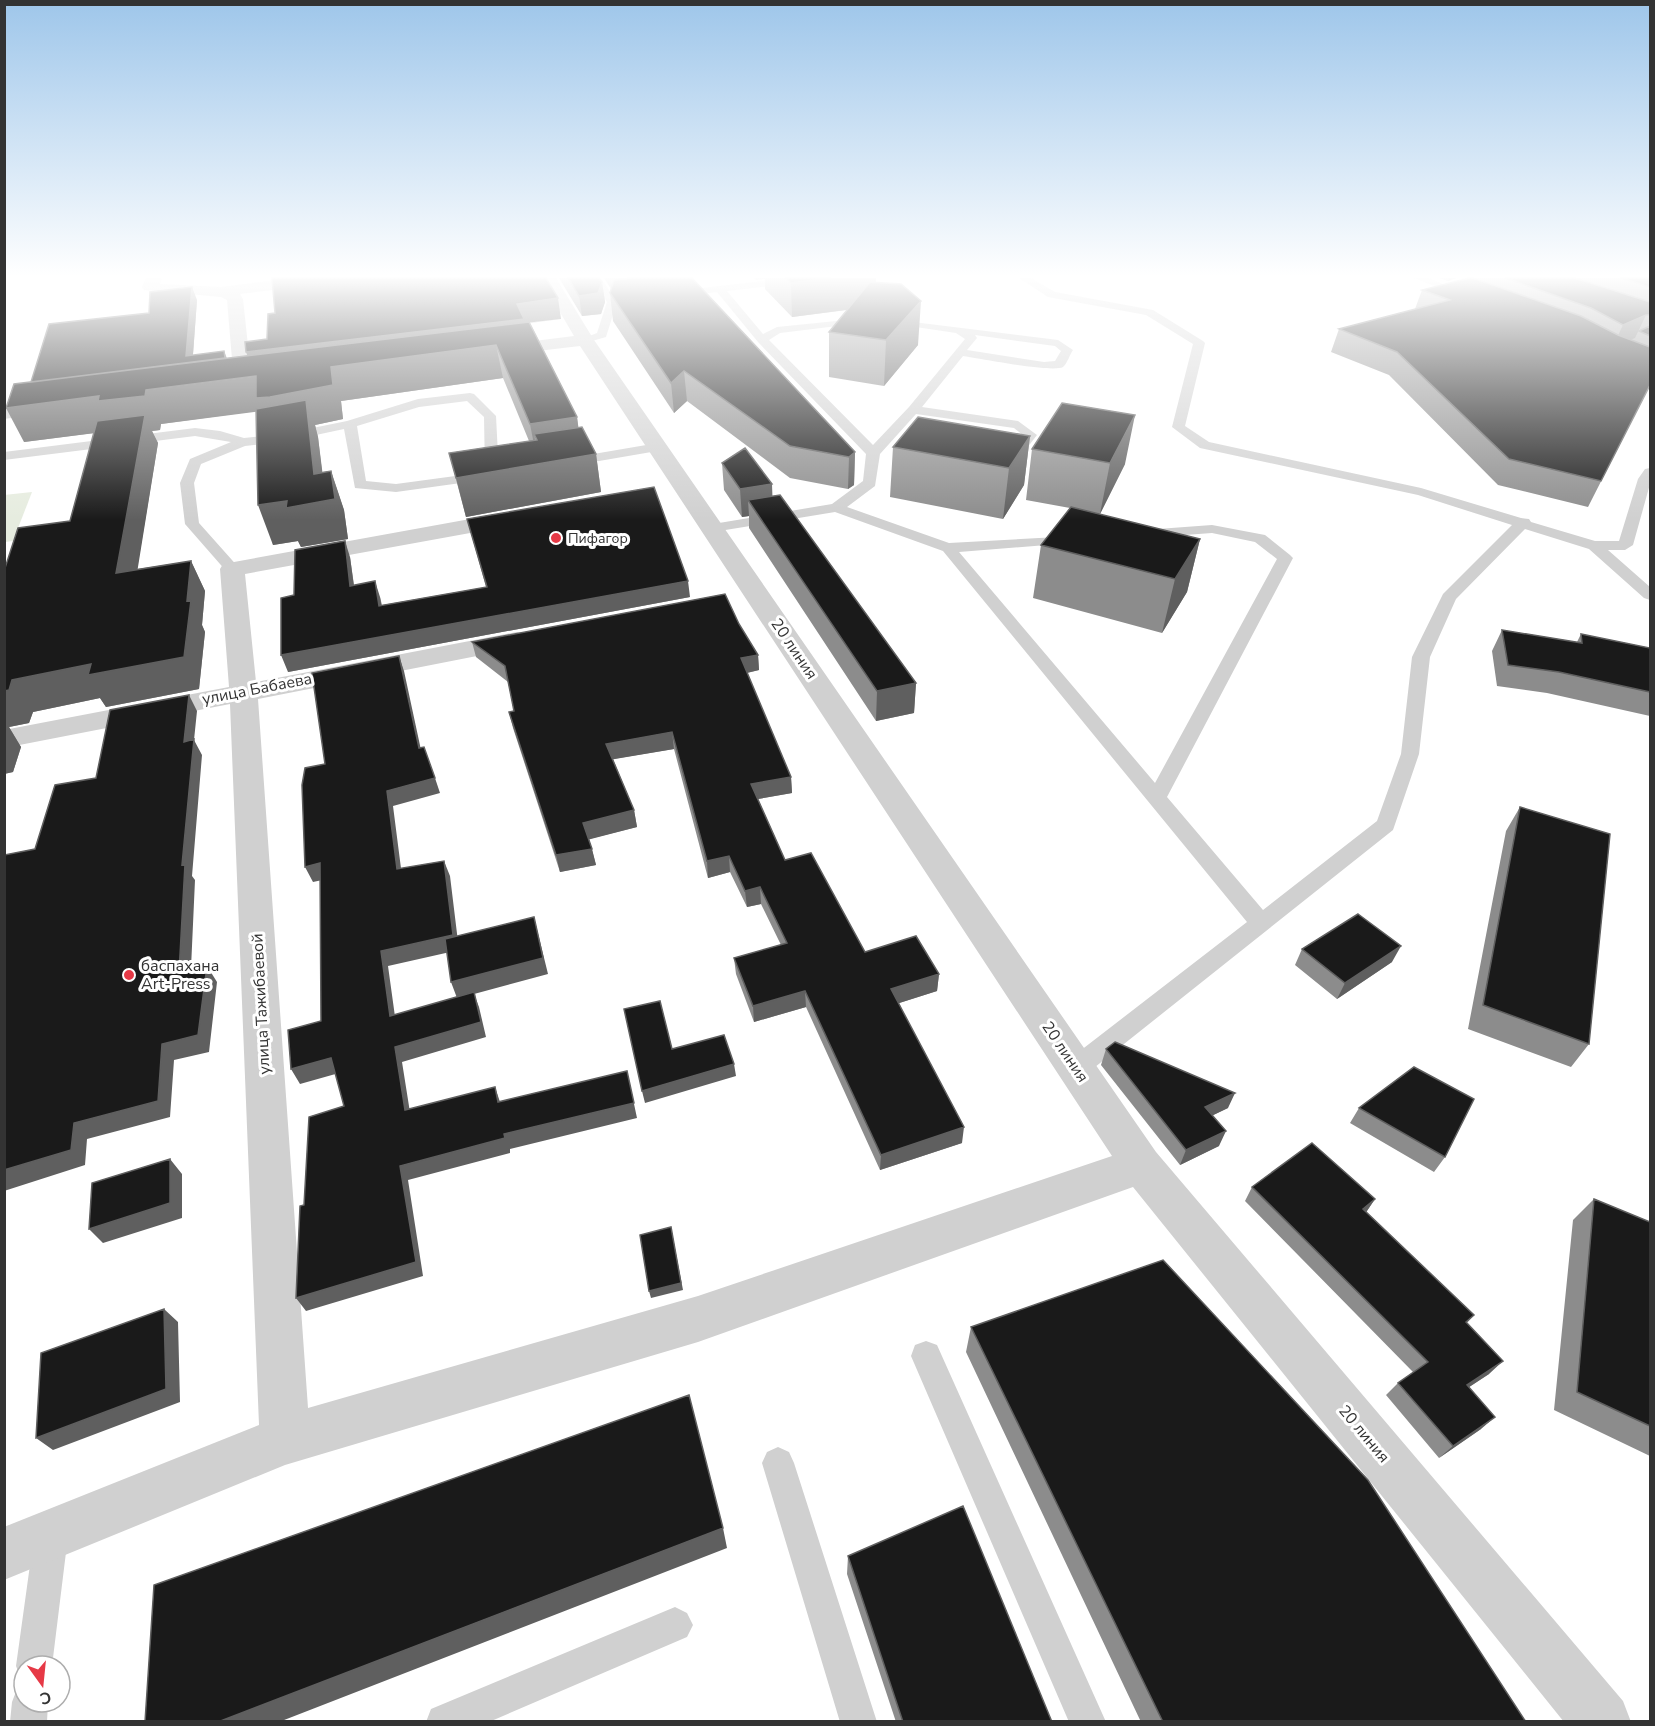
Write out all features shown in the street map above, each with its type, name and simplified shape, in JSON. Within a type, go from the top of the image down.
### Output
[{"type":"street","points":[[241,359],[243,383]]},
{"type":"street","name":"20 линия","points":[[598,359],[658,447],[673,489],[713,528],[746,597],[1076,1068],[1141,1165],[1602,1722]]},
{"type":"street","points":[[220,386],[267,380]]},
{"type":"street","points":[[4,413],[73,404]]},
{"type":"street","points":[[232,569],[534,514]]},
{"type":"street","name":"улица Тажибаевой","points":[[232,569],[243,691],[285,1440]]},
{"type":"street","name":"улица Бабаева","points":[[4,739],[547,634]]},
{"type":"street","points":[[4,1554],[285,1440],[698,1319],[1141,1165]]},
{"type":"lane","points":[[783,359],[882,448]]},
{"type":"lane","points":[[713,528],[836,508],[870,483],[882,448],[954,359]]},
{"type":"lane","points":[[1002,359],[1044,365],[1059,363],[1062,359]]},
{"type":"lane","points":[[1195,359],[1178,427],[1204,445],[1421,492],[1524,522],[1594,546],[1625,545],[1645,479],[1650,472]]},
{"type":"lane","points":[[232,569],[192,524],[187,483],[195,462],[243,442],[283,438],[350,424],[418,403],[470,397],[490,416],[497,474],[396,488],[360,485],[350,424]]},
{"type":"lane","points":[[913,410],[1018,424],[1031,435],[1013,458],[998,462]]},
{"type":"lane","points":[[4,456],[195,432],[220,435],[243,442]]},
{"type":"lane","points":[[558,464],[658,447]]},
{"type":"lane","points":[[836,508],[948,548],[1086,538]]},
{"type":"lane","points":[[1076,1068],[1386,825],[1410,753],[1421,657],[1449,597],[1524,522]]},
{"type":"lane","points":[[1131,535],[1212,529],[1260,538],[1285,558],[1156,800]]},
{"type":"lane","points":[[1594,546],[1650,595]]},
{"type":"lane","points":[[948,548],[1261,923]]},
{"type":"lane","points":[[926,1356],[1088,1722]]},
{"type":"lane","points":[[778,1463],[859,1722]]},
{"type":"lane","points":[[36,1654],[51,1536]]},
{"type":"lane","points":[[444,1722],[675,1625]]},
{"type":"shaded area","points":[[32,492],[13,541],[5,542],[4,495]]},
{"type":"building","points":[[38,359],[221,359],[31,382]]},
{"type":"building","points":[[225,359],[394,359],[331,367],[333,385],[256,398],[256,376],[146,390],[145,396],[98,401],[99,396],[6,408],[14,384]]},
{"type":"building","points":[[502,359],[547,359],[577,417],[530,424]]},
{"type":"building","points":[[654,359],[767,359],[855,452],[849,457],[790,446],[684,371],[671,383]]},
{"type":"building","points":[[1404,359],[1650,359],[1650,385],[1601,481],[1509,459]]},
{"type":"building","points":[[306,400],[314,474],[331,471],[335,499],[286,508],[287,501],[258,505],[256,409]]},
{"type":"building","points":[[1062,403],[1135,415],[1110,463],[1032,449]]},
{"type":"building","points":[[145,415],[116,573],[191,561],[187,601],[191,600],[184,657],[88,675],[91,664],[12,680],[9,690],[4,691],[4,571],[18,528],[70,521],[97,421]]},
{"type":"building","points":[[918,417],[1030,436],[1009,468],[893,447]]},
{"type":"building","points":[[582,427],[596,454],[456,478],[449,453],[537,440],[534,434]]},
{"type":"building","points":[[745,448],[772,484],[740,489],[722,463]]},
{"type":"building","points":[[654,487],[688,581],[281,655],[281,598],[294,595],[295,550],[345,541],[350,586],[375,581],[379,606],[487,587],[467,519]]},
{"type":"building","points":[[780,495],[916,683],[877,691],[748,500]]},
{"type":"building","points":[[1071,507],[1200,539],[1175,579],[1041,545]]},
{"type":"building","points":[[725,594],[739,624],[758,655],[741,658],[791,777],[751,784],[785,860],[811,853],[865,952],[916,936],[939,974],[891,989],[964,1127],[881,1155],[805,991],[753,1006],[734,958],[787,943],[760,887],[745,891],[729,856],[707,861],[672,732],[606,744],[634,810],[583,823],[592,849],[556,855],[509,712],[514,711],[505,666],[472,642]]},
{"type":"building","points":[[1502,630],[1582,643],[1581,634],[1650,648],[1650,692],[1559,672],[1508,665]]},
{"type":"building","points":[[399,656],[419,748],[424,747],[435,778],[387,791],[397,869],[444,861],[453,935],[381,951],[390,1016],[474,992],[481,1022],[395,1047],[405,1110],[495,1087],[498,1102],[627,1071],[634,1103],[504,1134],[505,1138],[400,1166],[416,1262],[296,1298],[300,1206],[304,1205],[309,1117],[344,1106],[331,1058],[291,1069],[288,1030],[321,1021],[320,863],[305,867],[302,785],[305,768],[325,764],[312,673]]},
{"type":"building","points":[[189,695],[184,742],[194,739],[182,865],[185,864],[179,973],[207,966],[198,1035],[162,1044],[158,1101],[74,1123],[71,1150],[4,1170],[4,855],[35,849],[55,785],[96,778],[110,710]]},
{"type":"building","points":[[1520,807],[1610,834],[1589,1044],[1483,1005]]},
{"type":"building","points":[[1358,914],[1401,946],[1345,983],[1302,949]]},
{"type":"building","points":[[534,917],[543,958],[451,982],[445,939]]},
{"type":"building","points":[[660,1001],[672,1049],[724,1035],[734,1064],[642,1091],[624,1009]]},
{"type":"building","points":[[1115,1042],[1235,1093],[1205,1107],[1226,1131],[1186,1150],[1106,1049]]},
{"type":"building","points":[[1414,1067],[1474,1099],[1445,1157],[1359,1108]]},
{"type":"building","points":[[1312,1143],[1375,1199],[1363,1209],[1474,1315],[1466,1322],[1503,1361],[1467,1385],[1495,1417],[1453,1446],[1398,1383],[1428,1362],[1252,1187]]},
{"type":"building","points":[[170,1159],[170,1203],[89,1229],[92,1183]]},
{"type":"building","points":[[1594,1199],[1650,1222],[1650,1426],[1577,1392]]},
{"type":"building","points":[[671,1227],[681,1283],[649,1291],[640,1235]]},
{"type":"building","points":[[1163,1260],[1368,1480],[1526,1722],[1163,1722],[971,1327]]},
{"type":"building","points":[[164,1309],[166,1389],[36,1438],[41,1353]]},
{"type":"building","points":[[689,1395],[723,1528],[218,1722],[145,1722],[154,1585]]},
{"type":"building","points":[[963,1506],[1052,1722],[903,1722],[848,1556]]},
{"type":"place","name":"Пифагор","points":[[556,538]]},
{"type":"place","name":"баспахана Art-Press","points":[[129,975]]}]
